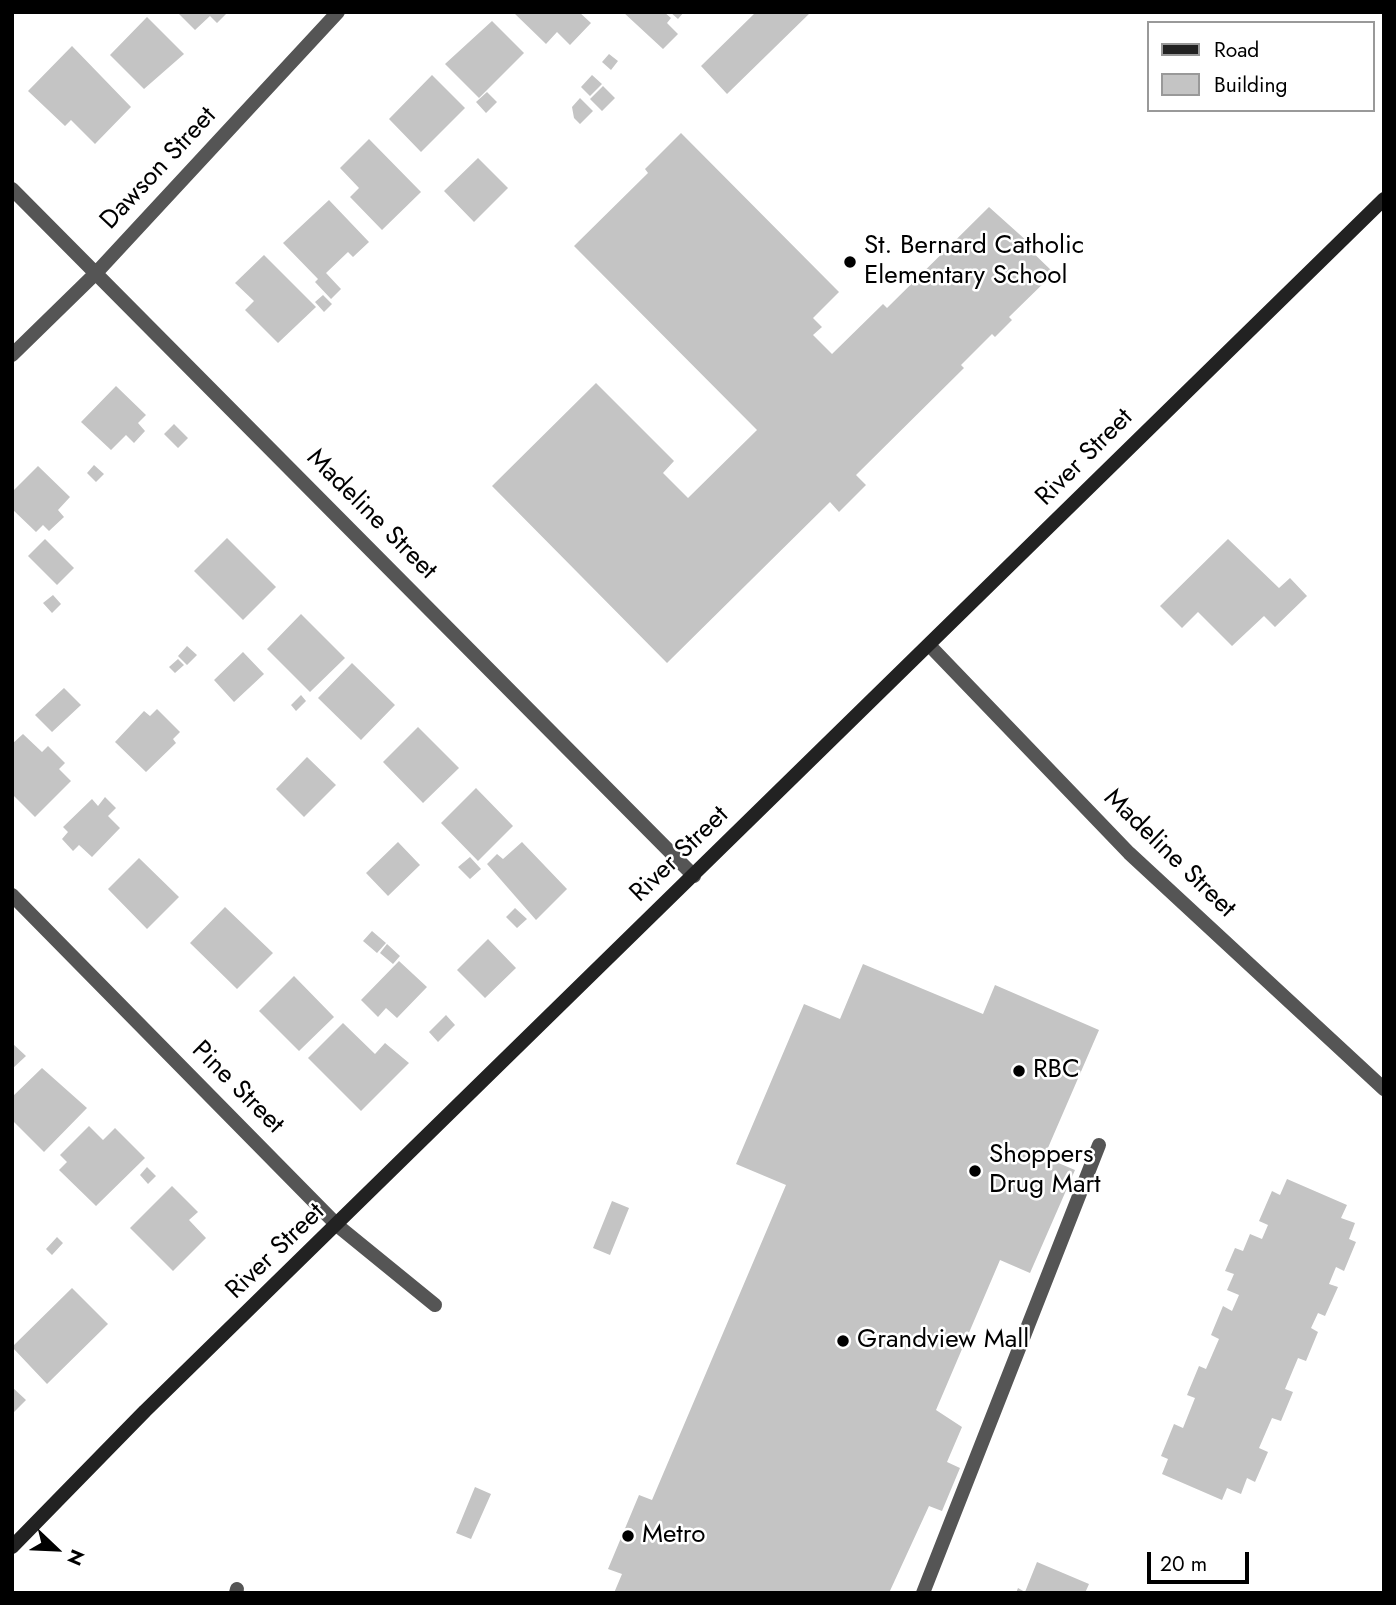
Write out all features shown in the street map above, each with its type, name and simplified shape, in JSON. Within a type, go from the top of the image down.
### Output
[{"type":"main road","name":"River Street","points":[[12,1547],[145,1411],[338,1226],[1384,198]]},
{"type":"street","name":"Dawson Street","points":[[12,355],[96,273],[338,12]]},
{"type":"street","name":"Madeline Street","points":[[12,189],[694,876]]},
{"type":"street","name":"Madeline Street","points":[[930,646],[1129,853],[1384,1089]]},
{"type":"street","name":"Pine Street","points":[[12,895],[338,1226],[435,1305]]},
{"type":"street","points":[[923,1593],[1099,1145]]},
{"type":"building","points":[[177,12],[228,12],[217,23],[210,16],[195,30]]},
{"type":"building","points":[[513,12],[579,12],[591,23],[570,45],[557,32],[546,44]]},
{"type":"building","points":[[623,12],[664,12],[671,18],[667,23],[678,34],[663,49]]},
{"type":"building","points":[[670,12],[684,12],[678,19]]},
{"type":"building","points":[[756,12],[811,12],[727,94],[701,66]]},
{"type":"building","points":[[147,17],[184,54],[144,89],[110,55]]},
{"type":"building","points":[[492,21],[524,53],[479,98],[445,64]]},
{"type":"building","points":[[72,46],[131,107],[95,144],[71,120],[65,126],[28,91]]},
{"type":"building","points":[[609,54],[618,61],[611,70],[602,62]]},
{"type":"building","points":[[432,75],[465,108],[421,152],[389,119]]},
{"type":"building","points":[[592,75],[602,84],[590,96],[581,87]]},
{"type":"building","points":[[603,86],[615,98],[602,111],[590,99]]},
{"type":"building","points":[[487,92],[497,102],[486,113],[476,102]]},
{"type":"building","points":[[580,98],[593,111],[580,124],[574,118],[572,107]]},
{"type":"building","points":[[681,133],[839,292],[813,318],[822,327],[813,335],[832,354],[883,304],[887,308],[989,207],[1028,242],[1025,245],[1054,273],[1009,317],[1012,320],[995,337],[992,334],[961,365],[964,368],[856,475],[866,485],[839,512],[830,502],[667,663],[492,486],[596,383],[674,461],[663,473],[688,498],[757,430],[574,246],[648,173],[645,169]]},
{"type":"building","points":[[369,139],[421,192],[382,230],[350,197],[359,188],[340,168]]},
{"type":"building","points":[[478,158],[508,188],[474,222],[444,191]]},
{"type":"building","points":[[329,200],[369,242],[353,257],[348,252],[326,273],[341,289],[331,299],[315,282],[318,279],[283,243]]},
{"type":"building","points":[[264,255],[316,307],[278,343],[245,310],[254,301],[235,283]]},
{"type":"building","points":[[323,295],[332,304],[324,312],[315,302]]},
{"type":"building","points":[[116,386],[146,415],[138,423],[145,431],[134,443],[126,435],[111,450],[81,422]]},
{"type":"building","points":[[174,424],[188,438],[178,448],[164,434]]},
{"type":"building","points":[[94,465],[104,474],[96,482],[87,473]]},
{"type":"building","points":[[38,466],[70,497],[58,510],[64,517],[49,531],[43,525],[36,532],[12,509],[12,492]]},
{"type":"building","points":[[227,538],[276,587],[243,620],[194,571]]},
{"type":"building","points":[[45,539],[74,568],[57,585],[28,556]]},
{"type":"building","points":[[1228,539],[1279,588],[1290,578],[1307,596],[1275,627],[1264,616],[1232,646],[1198,612],[1182,628],[1160,606]]},
{"type":"building","points":[[53,595],[61,604],[52,613],[43,603]]},
{"type":"building","points":[[301,614],[345,658],[310,692],[267,649]]},
{"type":"building","points":[[187,646],[197,655],[187,665],[178,656]]},
{"type":"building","points":[[243,652],[264,674],[234,702],[214,680]]},
{"type":"building","points":[[178,659],[184,665],[175,673],[169,667]]},
{"type":"building","points":[[352,663],[395,705],[361,740],[318,698]]},
{"type":"building","points":[[64,688],[81,705],[52,732],[35,715]]},
{"type":"building","points":[[301,695],[306,701],[296,711],[291,705]]},
{"type":"building","points":[[157,709],[180,732],[173,739],[176,743],[146,772],[115,742],[144,711],[150,716]]},
{"type":"building","points":[[418,727],[459,768],[423,803],[383,762]]},
{"type":"building","points":[[23,734],[42,752],[48,746],[65,763],[59,769],[71,781],[35,817],[12,794],[12,744]]},
{"type":"building","points":[[307,757],[336,785],[304,817],[276,789]]},
{"type":"building","points":[[476,788],[513,826],[478,861],[441,823]]},
{"type":"building","points":[[105,797],[116,808],[108,816],[120,828],[92,857],[79,845],[73,851],[62,839],[68,832],[63,827],[92,799],[98,806]]},
{"type":"building","points":[[398,842],[420,865],[388,896],[366,873]]},
{"type":"building","points":[[522,842],[567,889],[536,920],[487,864],[497,854],[503,859]]},
{"type":"building","points":[[470,857],[481,869],[470,879],[458,867]]},
{"type":"building","points":[[139,858],[179,897],[147,929],[108,889]]},
{"type":"building","points":[[225,907],[273,953],[237,989],[190,943]]},
{"type":"building","points":[[515,908],[527,919],[517,928],[506,917]]},
{"type":"building","points":[[372,931],[386,943],[377,953],[363,941]]},
{"type":"building","points":[[488,939],[516,968],[485,998],[457,970]]},
{"type":"building","points":[[387,944],[400,956],[393,964],[380,953]]},
{"type":"building","points":[[399,961],[427,987],[397,1018],[386,1008],[378,1017],[361,1000]]},
{"type":"building","name":"Grandview Mall","points":[[863,964],[983,1014],[995,985],[1099,1030],[1044,1157],[1075,1170],[1030,1273],[1000,1260],[936,1410],[962,1427],[947,1462],[960,1468],[942,1511],[929,1506],[889,1593],[614,1593],[622,1574],[608,1569],[639,1495],[652,1500],[786,1185],[736,1164],[804,1004],[840,1019]]},
{"type":"building","points":[[294,976],[334,1017],[299,1051],[259,1011]]},
{"type":"building","points":[[446,1015],[455,1025],[438,1042],[429,1032]]},
{"type":"building","points":[[343,1023],[375,1054],[385,1043],[409,1063],[361,1111],[308,1058]]},
{"type":"building","points":[[12,1043],[26,1056],[12,1069]]},
{"type":"building","points":[[42,1068],[87,1108],[44,1152],[12,1120],[12,1097]]},
{"type":"building","points":[[89,1126],[103,1140],[115,1128],[145,1158],[96,1206],[59,1170],[67,1162],[60,1155]]},
{"type":"building","points":[[147,1167],[156,1176],[148,1184],[140,1175]]},
{"type":"building","points":[[1287,1179],[1347,1205],[1341,1218],[1355,1223],[1349,1239],[1356,1242],[1344,1271],[1336,1267],[1329,1284],[1338,1287],[1325,1316],[1318,1313],[1311,1328],[1318,1332],[1306,1361],[1298,1358],[1285,1389],[1293,1392],[1281,1421],[1272,1418],[1259,1448],[1268,1452],[1255,1482],[1247,1478],[1241,1494],[1227,1488],[1222,1500],[1162,1474],[1168,1459],[1161,1456],[1174,1424],[1183,1428],[1195,1398],[1187,1395],[1199,1366],[1206,1369],[1219,1339],[1211,1335],[1223,1306],[1232,1311],[1239,1295],[1227,1290],[1234,1274],[1225,1271],[1235,1248],[1243,1251],[1250,1234],[1262,1239],[1268,1225],[1259,1221],[1272,1191],[1280,1195]]},
{"type":"building","points":[[172,1186],[198,1212],[189,1220],[206,1238],[173,1271],[130,1228]]},
{"type":"building","points":[[612,1201],[629,1208],[610,1255],[593,1248]]},
{"type":"building","points":[[57,1237],[63,1243],[52,1255],[46,1249]]},
{"type":"building","points":[[72,1288],[108,1324],[47,1384],[12,1347]]},
{"type":"building","points":[[12,1387],[26,1400],[12,1414]]},
{"type":"building","points":[[475,1487],[491,1494],[471,1539],[456,1533]]},
{"type":"building","points":[[1037,1562],[1089,1584],[1085,1593],[1016,1593],[1018,1588],[1025,1592]]},
{"type":"place","name":"St. Bernard Catholic Elementary School","points":[[850,262]]},
{"type":"place","name":"RBC","points":[[1019,1071]]},
{"type":"place","name":"Shoppers Drug Mart","points":[[975,1171]]},
{"type":"place","name":"Grandview Mall","points":[[843,1341]]},
{"type":"place","name":"Metro","points":[[628,1536]]}]
